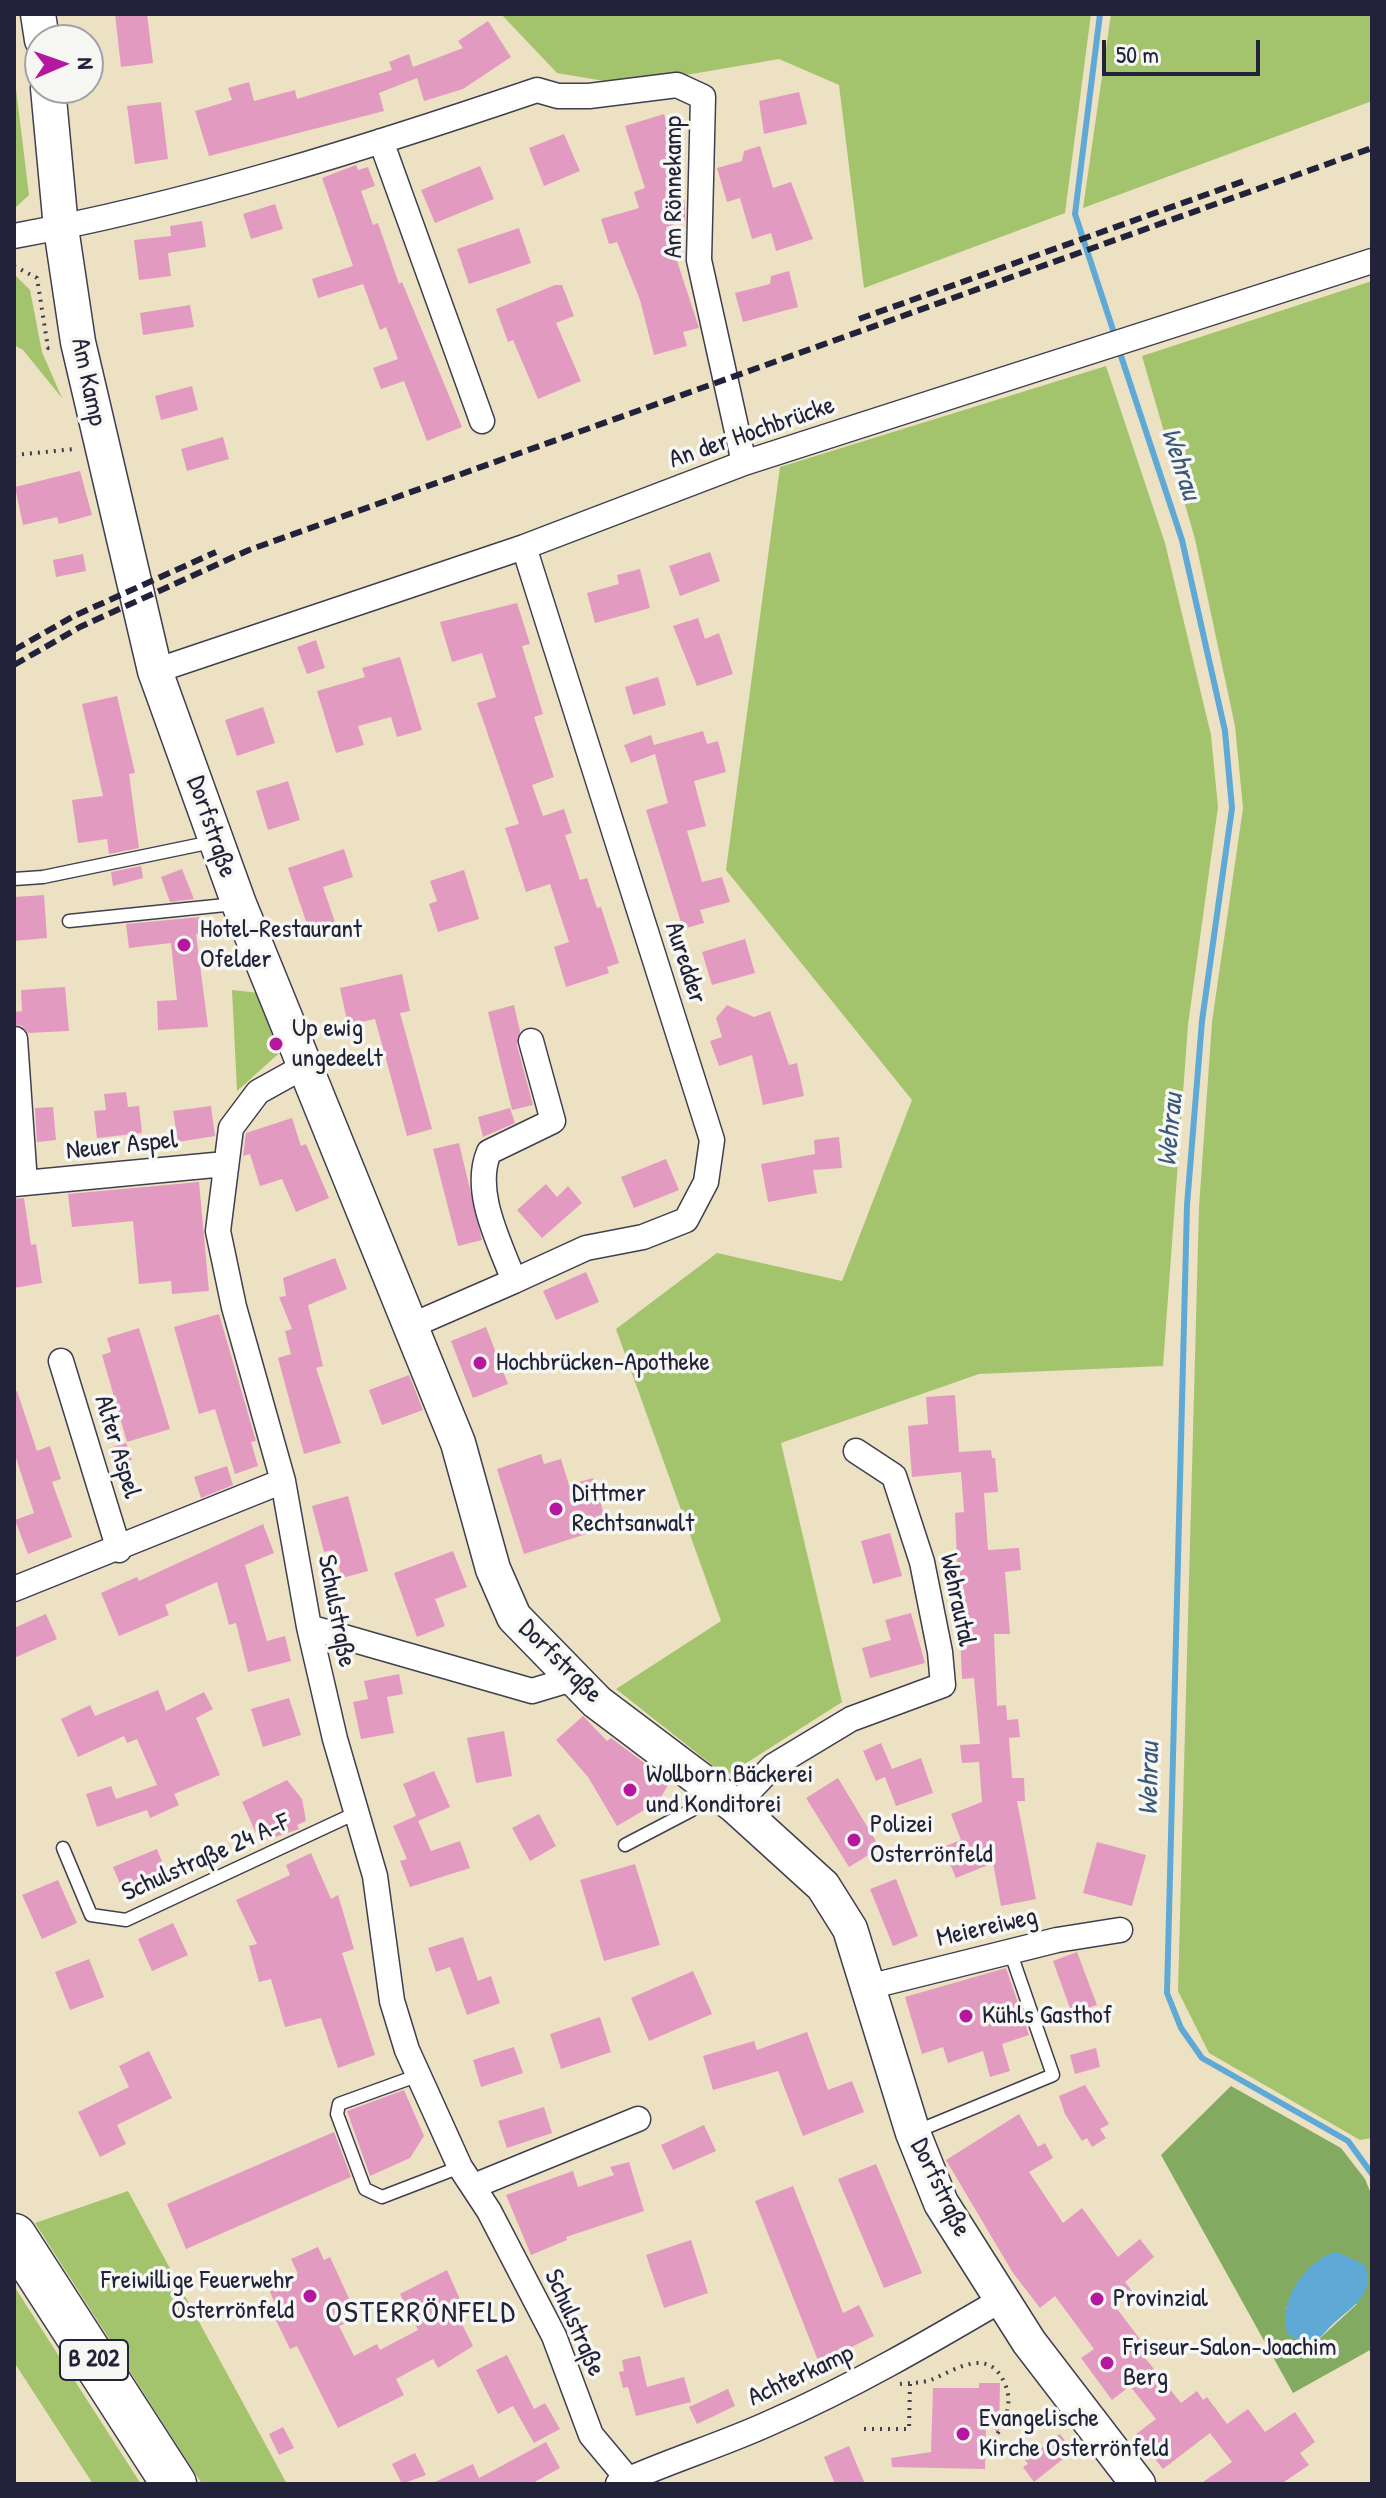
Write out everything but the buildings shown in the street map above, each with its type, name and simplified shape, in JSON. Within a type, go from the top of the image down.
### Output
[{"type":"highway","name":"B 202","points":[[14,2236],[174,2484]]},
{"type":"main road","name":"Am Kamp","points":[[49,104],[61,228],[78,342],[155,671]]},
{"type":"main road","name":"Dorfstraße","points":[[155,671],[239,904],[303,1067],[413,1325],[458,1443],[493,1569],[514,1617],[572,1679],[726,1799],[823,1886],[850,1929],[913,2133],[941,2203],[1001,2300],[1138,2484]]},
{"type":"street","name":"Am Rönnekamp","points":[[14,236],[61,228],[381,141],[537,90],[558,96],[589,96],[677,85],[703,97],[699,260],[744,463]]},
{"type":"street","points":[[381,141],[482,421]]},
{"type":"street","name":"An der Hochbrücke","points":[[155,671],[524,547],[744,463],[1372,261]]},
{"type":"street","name":"Auredder","points":[[413,1325],[586,1248],[643,1237],[686,1220],[706,1182],[712,1140],[524,547]]},
{"type":"street","name":"Neuer Aspel","points":[[15,1039],[20,1184],[225,1164]]},
{"type":"street","points":[[514,1281],[489,1209],[482,1169],[489,1152],[553,1121],[531,1041]]},
{"type":"street","name":"Schulstraße","points":[[303,1067],[258,1092],[231,1128],[218,1231],[234,1307],[283,1481],[309,1627],[335,1739],[375,1876],[392,2001],[419,2075],[467,2176],[554,2336],[591,2435],[626,2482]]},
{"type":"street","name":"Alter Aspel","points":[[61,1361],[119,1550]]},
{"type":"street","name":"Wehrautal","points":[[726,1799],[773,1766],[840,1726],[943,1685],[940,1652],[922,1562],[894,1476],[856,1451]]},
{"type":"street","points":[[14,1589],[119,1550],[283,1481]]},
{"type":"street","points":[[309,1627],[532,1691],[572,1679]]},
{"type":"street","name":"Meiereiweg","points":[[868,1987],[1010,1951],[1120,1930]]},
{"type":"street","points":[[467,2176],[638,2119]]},
{"type":"street","name":"Achterkamp","points":[[626,2482],[770,2423],[887,2367],[1001,2300]]},
{"type":"lane","points":[[14,879],[43,877],[215,842]]},
{"type":"lane","points":[[69,921],[239,904]]},
{"type":"lane","points":[[625,1845],[692,1810],[726,1799]]},
{"type":"lane","name":"Schulstraße 24 A-F","points":[[63,1848],[91,1915],[126,1920],[358,1812]]},
{"type":"lane","points":[[913,2133],[1053,2075],[1010,1951]]},
{"type":"lane","points":[[419,2075],[339,2104],[337,2114],[365,2189],[382,2197],[467,2176]]},
{"type":"path","points":[[14,455],[103,449]]},
{"type":"path","points":[[887,2367],[897,2384],[930,2381],[949,2368],[969,2362],[987,2363],[1000,2373],[1008,2392],[1009,2412],[990,2448]]},
{"type":"path","points":[[864,2429],[909,2429],[910,2383]]},
{"type":"green space","points":[[501,14],[1091,14],[1065,213],[864,288],[839,85],[779,59],[628,85],[557,73]]},
{"type":"green space","points":[[1111,14],[1372,14],[1372,101],[1083,208]]},
{"type":"green space","points":[[14,73],[29,195],[14,209]]},
{"type":"green space","points":[[14,274],[30,290],[42,352],[62,398],[23,350],[14,345]]},
{"type":"green space","points":[[1372,281],[1372,2138],[1360,2140],[1209,2053],[1178,1991],[1199,1207],[1212,1022],[1243,808],[1235,726],[1195,539],[1142,356]]},
{"type":"green space","points":[[1106,366],[1165,543],[1211,735],[1218,807],[1188,1025],[1163,1366],[979,1374],[781,1443],[842,1702],[726,1776],[616,1689],[721,1621],[616,1329],[717,1253],[842,1281],[912,1100],[726,870],[780,467]]},
{"type":"green space","points":[[232,990],[268,994],[287,1046],[237,1091]]},
{"type":"green space","points":[[1231,2086],[1341,2148],[1365,2179],[1372,2196],[1372,2349],[1293,2393],[1161,2155]],"holes":[[[1357,2304],[1318,2340],[1285,2308]]]},
{"type":"green space","points":[[128,2191],[287,2484],[202,2484],[35,2223]]},
{"type":"green space","points":[[14,2286],[141,2484],[93,2484],[14,2362]]},
{"type":"water","points":[[1337,2252],[1365,2265],[1367,2284],[1360,2300],[1317,2340],[1305,2341],[1289,2336],[1285,2324],[1286,2311],[1296,2285],[1314,2264]]},
{"type":"waterway","name":"Wehrau","points":[[1100,14],[1075,214],[1116,339]]},
{"type":"waterway","name":"Wehrau","points":[[1119,350],[1182,540],[1225,731],[1232,808],[1202,1021],[1187,1205],[1167,1993],[1181,2028],[1202,2058],[1348,2141],[1372,2174]]},
{"type":"railway","points":[[14,665],[80,627],[249,550],[1372,148]]},
{"type":"railway","points":[[859,319],[1244,181]]},
{"type":"railway","points":[[14,650],[74,616],[216,552]]},
{"type":"place","name":"Hotel-Restaurant Ofelder","points":[[184,945]]},
{"type":"place","name":"Up ewig ungedeelt","points":[[276,1044]]},
{"type":"place","name":"Hochbrücken-Apotheke","points":[[480,1363]]},
{"type":"place","name":"Dittmer Rechtsanwalt","points":[[556,1509]]},
{"type":"place","name":"Wollborn Bäckerei und Konditorei","points":[[630,1790]]},
{"type":"place","name":"Polizei Osterrönfeld","points":[[854,1840]]},
{"type":"place","name":"Kühls Gasthof","points":[[966,2016]]},
{"type":"place","name":"Freiwillige Feuerwehr Osterrönfeld","points":[[310,2296]]},
{"type":"place","name":"Provinzial","points":[[1097,2299]]},
{"type":"place","name":"Friseur-Salon-Joachim Berg","points":[[1107,2363]]},
{"type":"place","name":"Evangelische Kirche Osterrönfeld","points":[[963,2434]]},
{"type":"district","name":"OSTERRÖNFELD","points":[[421,2314]]}]
